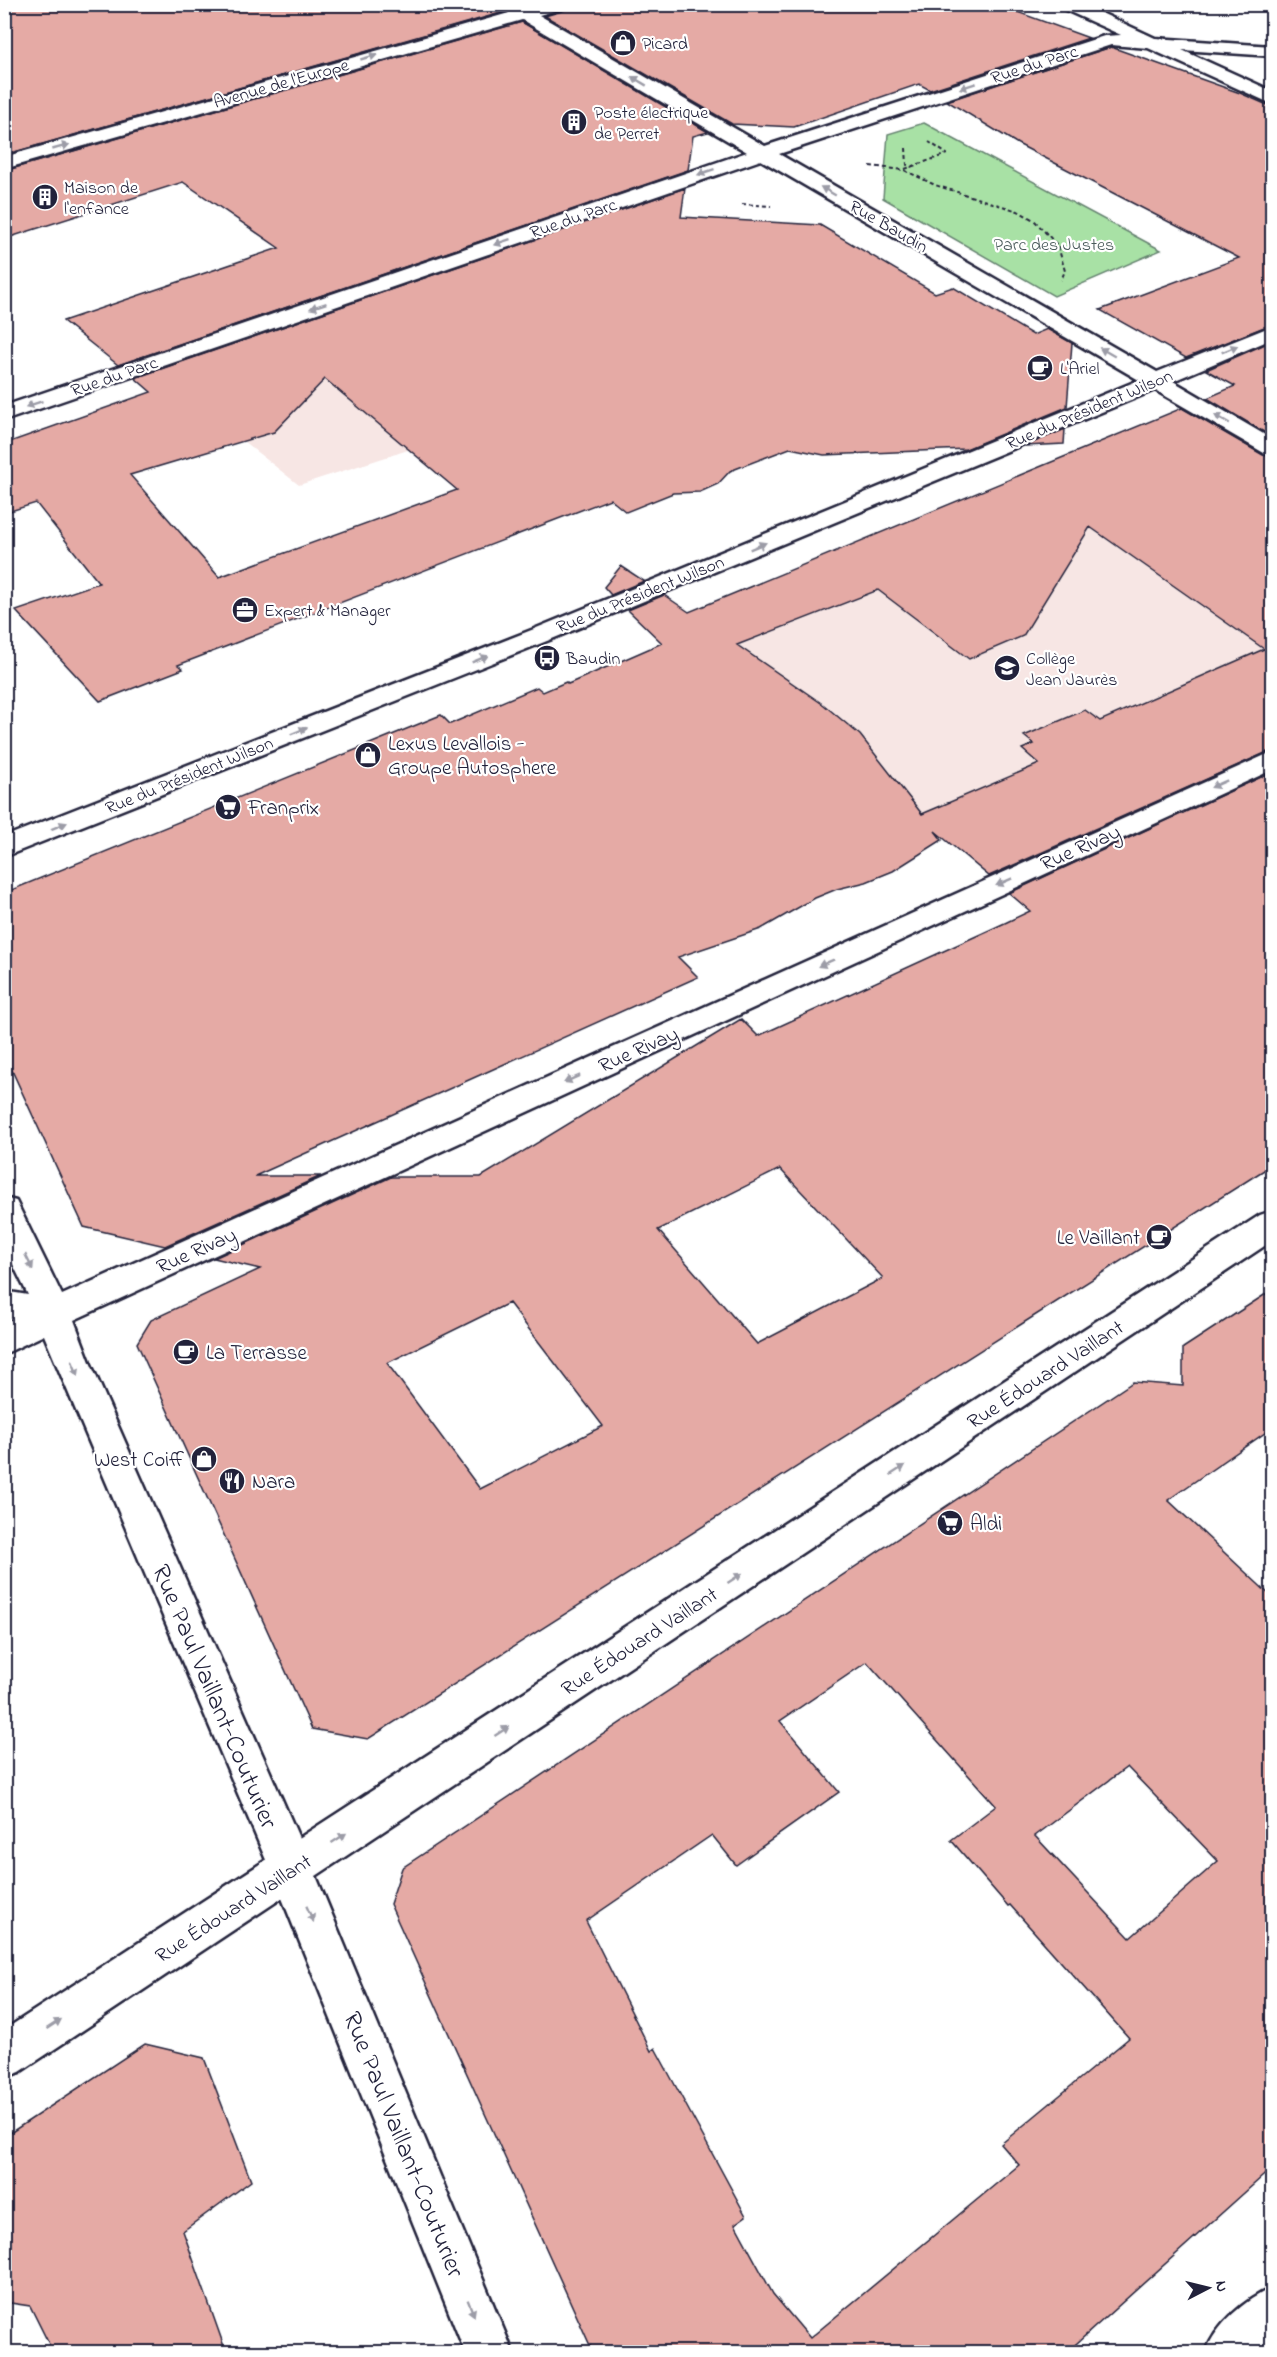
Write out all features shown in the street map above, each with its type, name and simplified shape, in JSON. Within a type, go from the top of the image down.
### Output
[{"type":"street","name":"Rue Baudin","points":[[507,4],[1272,448]]},
{"type":"street","name":"Avenue de l'Europe","points":[[4,163],[558,4]]},
{"type":"street","points":[[1067,4],[1272,98]]},
{"type":"street","name":"Rue du Parc","points":[[4,414],[762,153],[1110,40],[1181,43],[1272,51]]},
{"type":"street","points":[[1181,43],[1272,83]]},
{"type":"street","name":"Rue du Président Wilson","points":[[4,848],[543,634],[1272,332]]},
{"type":"street","name":"Rue Rivay","points":[[4,1340],[54,1314],[1272,760]]},
{"type":"street","name":"Rue Paul Vaillant-Couturier","points":[[4,1210],[54,1314],[72,1362],[319,1933],[489,2352]]},
{"type":"street","name":"Rue Édouard Vaillant","points":[[4,2056],[1272,1224]]},
{"type":"street","points":[[4,1304],[54,1314]]},
{"type":"street","points":[[1230,2352],[1272,2312]]},
{"type":"path","points":[[904,170],[947,154],[922,138]]},
{"type":"path","points":[[905,145],[907,165],[912,167]]},
{"type":"path","points":[[863,165],[904,170],[935,185],[1018,211],[1034,220],[1058,246],[1065,271],[1060,284],[1030,308]]},
{"type":"path","points":[[737,204],[771,206]]},
{"type":"shaded area","points":[[363,317],[433,442],[299,485],[243,441]]},
{"type":"shaded area","name":"Collège Jean Jaurès","points":[[1092,447],[1272,569],[1272,720],[967,858],[681,616]]},
{"type":"green space","name":"Parc des Justes","points":[[924,123],[1161,250],[1054,296],[883,198],[888,134]]},
{"type":"building","points":[[4,4],[497,4],[504,12],[4,155]]},
{"type":"building","points":[[568,4],[995,4],[1089,38],[930,90],[919,84],[794,127],[732,124],[545,16],[565,10]]},
{"type":"building","points":[[522,22],[708,132],[693,136],[688,170],[118,365],[63,321],[279,248],[183,182],[4,239],[4,171]]},
{"type":"building","points":[[1111,47],[1240,93],[1272,107],[1272,324],[1186,358],[1100,310],[1239,258],[1018,144],[947,101]]},
{"type":"building","points":[[685,188],[681,217],[820,225],[935,293],[953,287],[1033,335],[1047,329],[1072,343],[1067,407],[966,449],[824,455],[790,448],[730,471],[718,484],[700,492],[673,493],[626,512],[610,499],[178,665],[183,669],[100,701],[16,611],[99,583],[36,503],[4,513],[4,444],[151,392],[135,378]],"holes":[[[325,379],[457,490],[219,577],[130,475],[274,432]]]},
{"type":"building","points":[[1272,341],[1272,437],[1207,398],[1235,386],[1206,370]]},
{"type":"building","points":[[1182,408],[1263,455],[1272,457],[1272,750],[989,876],[935,831],[942,840],[893,871],[815,898],[761,929],[678,957],[698,977],[255,1176],[321,1176],[165,1246],[84,1227],[4,1053],[4,893],[441,715],[450,724],[537,687],[543,692],[566,682],[568,684],[662,643],[628,610],[664,595],[689,612]],"holes":[[[1090,527],[1264,649],[1100,721],[1085,710],[1024,736],[1034,744],[1022,749],[1039,764],[922,814],[860,735],[824,705],[737,645],[878,590],[969,659],[1023,636]]]},
{"type":"building","points":[[1065,429],[1064,444],[1025,446]]},
{"type":"building","points":[[621,566],[644,581],[611,595],[604,587]]},
{"type":"building","points":[[1272,772],[1272,1165],[368,1739],[312,1729],[137,1343],[151,1320],[260,1269],[214,1258],[391,1177],[481,1177],[741,1019],[758,1036],[1030,911],[1009,893]],"holes":[[[780,1169],[883,1278],[757,1344],[658,1230]],[[509,1303],[603,1426],[480,1489],[387,1363]]]},
{"type":"building","points":[[1272,1290],[1272,1428],[1168,1500],[1272,1597],[1272,2168],[1067,2352],[593,2352],[390,1904],[402,1868],[1133,1382],[1183,1386],[1183,1348]],"holes":[[[867,1662],[996,1806],[951,1840],[1129,2038],[1001,2144],[1019,2165],[810,2338],[773,2294],[735,2224],[746,2216],[655,2048],[651,2051],[586,1921],[712,1835],[736,1865],[839,1792],[780,1721]],[[1127,1767],[1218,1861],[1130,1938],[1035,1836]]]},
{"type":"building","points":[[145,2044],[204,2058],[251,2181],[183,2231],[226,2352],[53,2352],[30,2306],[4,2302],[4,2137]]},
{"type":"place","name":"Picard","points":[[623,43]]},
{"type":"place","name":"Poste électrique de Perret","points":[[574,122]]},
{"type":"place","name":"Maison de l'enfance","points":[[45,197]]},
{"type":"place","name":"L'Ariel","points":[[1040,368]]},
{"type":"place","name":"Expert & Manager","points":[[245,610]]},
{"type":"place","name":"Baudin","points":[[547,658]]},
{"type":"place","name":"Collège Jean Jaurès","points":[[1007,668]]},
{"type":"place","name":"Lexus Levallois - Groupe Autosphere","points":[[368,755]]},
{"type":"place","name":"Franprix","points":[[228,807]]},
{"type":"place","name":"Le Vaillant","points":[[1159,1237]]},
{"type":"place","name":"La Terrasse","points":[[186,1352]]},
{"type":"place","name":"West Coiff","points":[[204,1459]]},
{"type":"place","name":"Nara","points":[[232,1481]]},
{"type":"place","name":"Aldi","points":[[950,1523]]}]
